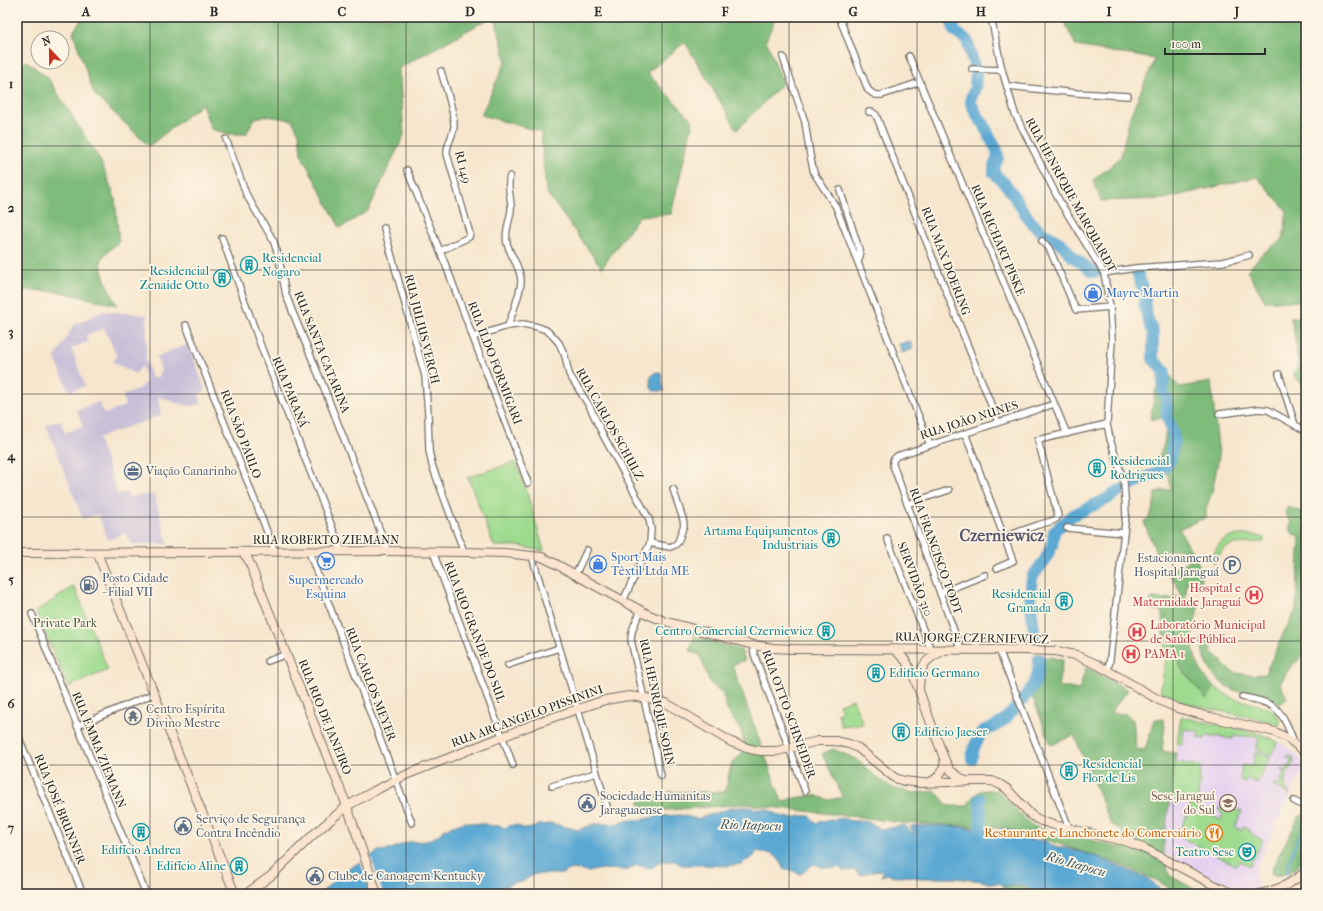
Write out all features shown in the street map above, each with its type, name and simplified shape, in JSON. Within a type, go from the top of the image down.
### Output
[{"type":"main road","name":"RUA ROBERTO ZIEMANN","points":[[17,553],[388,551],[505,553],[542,558],[624,601]]},
{"type":"main road","name":"RUA RIO DE JANEIRO","points":[[242,552],[248,559],[287,654],[347,806],[377,894]]},
{"type":"main road","points":[[98,553],[153,694],[234,893]]},
{"type":"main road","name":"RUA JORGE CZERNIEWICZ","points":[[624,601],[641,611],[664,621],[753,645],[773,648],[999,650],[1056,651],[1065,653],[1088,660],[1159,700],[1178,708],[1281,734],[1295,743],[1306,753]]},
{"type":"main road","points":[[895,650],[906,661],[945,761],[951,771],[965,781]]},
{"type":"main road","points":[[918,689],[921,670],[924,664],[934,656],[947,650]]},
{"type":"main road","name":"RUA ARCANGELO PISSININI","points":[[246,894],[276,872],[311,837],[347,806],[358,799],[395,780],[502,736],[577,709],[616,697],[627,696],[643,697],[672,706],[724,738],[738,745],[761,751],[777,751],[824,741],[835,741],[863,751],[899,780],[915,783],[983,780],[992,782],[1001,785],[1012,793],[1031,815],[1047,823],[1128,842],[1145,849],[1218,887],[1230,892],[1245,894]]},
{"type":"main road","points":[[928,783],[936,779],[942,773],[945,761]]},
{"type":"main road","points":[[331,821],[344,818],[350,821],[354,826]]},
{"type":"main road","points":[[1259,894],[1273,891],[1286,885],[1294,881],[1306,871]]},
{"type":"street","points":[[840,17],[868,90],[875,95],[882,95],[920,82]]},
{"type":"street","name":"RUA HENRIQUE MARQUARDT","points":[[990,17],[1002,70],[1015,114],[1060,202],[1104,273],[1110,307],[1112,340],[1107,424],[1110,439],[1124,482],[1126,514],[1108,670]]},
{"type":"street","name":"RUA RICHART PISKE","points":[[909,56],[1067,434]]},
{"type":"street","points":[[784,57],[805,122],[814,173],[836,207],[930,445]]},
{"type":"street","points":[[972,69],[1002,70]]},
{"type":"street","name":"RI 149","points":[[440,251],[469,237],[470,234],[447,154],[447,146],[454,130],[454,125],[450,102],[441,71]]},
{"type":"street","points":[[1007,86],[1077,94],[1128,96]]},
{"type":"street","name":"RUA MAX DOERING","points":[[869,112],[876,115],[998,422]]},
{"type":"street","name":"RUA SANTA CATARINA","points":[[226,139],[246,194],[273,240],[278,254],[286,295],[388,551]]},
{"type":"street","name":"RUA ILDO FORMIGARI","points":[[407,170],[440,251],[528,483]]},
{"type":"street","points":[[508,326],[521,282],[520,270],[507,242],[506,235],[511,208],[508,184],[510,176]]},
{"type":"street","points":[[840,190],[859,249],[860,257],[858,260]]},
{"type":"street","name":"RUA JULIUS VERCH","points":[[384,228],[425,376],[429,450],[432,465],[464,552]]},
{"type":"street","name":"RUA PARANÁ","points":[[222,238],[263,352],[342,552]]},
{"type":"street","points":[[1042,241],[1049,248],[1076,310],[1110,307]]},
{"type":"street","points":[[1104,273],[1135,268],[1222,262],[1249,255]]},
{"type":"street","name":"RUA CARLOS SCHULZ","points":[[473,337],[508,326],[523,324],[538,326],[546,330],[559,343],[565,356],[569,374],[590,407],[603,435],[646,511],[649,519],[651,528],[650,543],[624,601]]},
{"type":"street","name":"RUA SÃO PAULO","points":[[186,325],[275,552]]},
{"type":"street","points":[[1279,374],[1295,425]]},
{"type":"street","name":"RUA JOÃO NUNES","points":[[893,460],[897,456],[1054,404]]},
{"type":"street","points":[[1219,414],[1259,409],[1268,410],[1306,431]]},
{"type":"street","points":[[1004,537],[1056,519],[1058,513],[1038,440],[1107,424]]},
{"type":"street","points":[[965,433],[1013,561],[997,568]]},
{"type":"street","name":"RUA FRANCISCO TODT","points":[[893,460],[893,465],[961,650]]},
{"type":"street","points":[[650,543],[670,547],[678,542],[684,525],[674,488]]},
{"type":"street","points":[[907,504],[949,490]]},
{"type":"street","points":[[1067,528],[1124,533]]},
{"type":"street","name":"SERVIDÃO 310","points":[[887,538],[931,650]]},
{"type":"street","points":[[576,575],[587,550]]},
{"type":"street","name":"RUA CARLOS MEYER","points":[[309,552],[412,823]]},
{"type":"street","name":"RUA RIO GRANDE DO SUL","points":[[433,552],[513,764]]},
{"type":"street","points":[[532,556],[608,810]]},
{"type":"street","points":[[940,593],[985,575]]},
{"type":"street","name":"RUA HENRIQUE SOHN","points":[[641,611],[633,626],[631,640],[661,776]]},
{"type":"street","name":"RUA EMMA ZIEMANN","points":[[32,614],[146,894]]},
{"type":"street","name":"RUA OTTO SCHNEIDER","points":[[753,645],[754,654],[788,749],[805,791]]},
{"type":"street","points":[[508,665],[559,648]]},
{"type":"street","points":[[999,650],[1069,828]]},
{"type":"street","points":[[268,661],[287,654]]},
{"type":"street","points":[[77,726],[153,694]]},
{"type":"street","points":[[1242,697],[1271,704],[1277,708],[1288,725],[1295,743]]},
{"type":"street","points":[[1281,734],[1285,731],[1288,725]]},
{"type":"street","name":"RUA JOSÉ BRUNNER","points":[[17,733],[84,894]]},
{"type":"street","points":[[552,786],[596,773]]},
{"type":"street","points":[[1294,801],[1306,807]]},
{"type":"shaded area","points":[[103,311],[147,315],[146,360],[152,379],[158,377],[161,370],[156,357],[188,344],[206,391],[199,394],[202,404],[190,406],[158,397],[161,415],[98,438],[118,495],[126,492],[128,497],[154,494],[168,544],[131,544],[125,533],[108,540],[98,514],[83,519],[46,425],[60,420],[65,433],[83,426],[77,410],[99,402],[104,414],[125,406],[123,395],[138,389],[146,382],[142,366],[135,374],[113,362],[117,356],[104,328],[86,335],[88,342],[71,348],[85,386],[69,392],[55,358],[74,325]]},
{"type":"shaded area","name":"Sesc Jaraguá do Sul","points":[[1181,717],[1261,734],[1282,744],[1292,751],[1301,761],[1301,773],[1255,870],[1258,888],[1245,889],[1221,882],[1165,854],[1163,849]]},
{"type":"green space","points":[[83,17],[492,17],[399,68],[404,135],[368,211],[340,228],[301,154],[299,133],[292,120],[267,116],[255,118],[246,134],[229,134],[211,129],[202,104],[149,146],[94,94],[73,32]]},
{"type":"green space","points":[[495,17],[776,17],[766,40],[783,83],[737,130],[685,42],[647,73],[693,121],[671,214],[639,216],[602,268],[546,192],[541,132],[481,115],[506,61]]},
{"type":"green space","points":[[1062,17],[1306,17],[1306,301],[1265,301],[1247,271],[1262,254],[1283,239],[1287,211],[1257,177],[1163,199],[1101,201],[1093,180],[1121,156],[1130,116],[1155,59],[1076,46]]},
{"type":"green space","points":[[26,61],[30,64],[30,70],[38,70],[48,78],[101,162],[115,198],[119,241],[104,256],[101,263],[103,275],[117,305],[61,292],[26,290],[17,297],[17,70]]},
{"type":"green space","points":[[1306,316],[1306,388],[1293,375],[1298,367],[1296,344],[1291,318]]},
{"type":"green space","points":[[1168,373],[1179,387],[1211,382],[1219,456],[1212,492],[1206,508],[1206,518],[1179,529],[1201,568],[1201,582],[1187,581],[1185,600],[1199,602],[1192,638],[1194,654],[1200,668],[1214,687],[1207,699],[1184,672],[1163,633],[1162,610],[1150,610],[1151,598],[1170,599],[1181,596],[1179,589],[1168,572],[1188,561],[1181,548],[1156,553],[1144,522],[1150,516],[1153,508],[1155,492],[1171,489],[1167,471],[1160,472],[1132,485],[1131,482],[1150,474],[1154,470],[1164,444],[1166,429],[1162,418],[1150,419],[1156,388],[1158,388],[1158,374]]},
{"type":"green space","points":[[516,462],[526,489],[544,551],[519,546],[494,546],[468,477]]},
{"type":"green space","points":[[1288,507],[1306,513],[1306,654],[1291,666],[1280,684],[1287,698],[1281,704],[1262,696],[1236,691],[1226,686],[1214,675],[1206,661],[1203,654],[1201,638],[1203,638],[1212,648],[1211,652],[1231,671],[1255,675],[1265,674],[1296,610],[1300,536],[1293,534],[1289,528],[1291,523],[1285,512]]},
{"type":"green space","points":[[1239,535],[1253,535],[1264,538],[1264,542],[1234,544],[1223,549],[1214,564],[1215,552],[1219,544],[1228,538]]},
{"type":"green space","name":"Private Park","points":[[74,586],[108,670],[68,687],[36,612]]},
{"type":"green space","points":[[1163,633],[1184,672],[1207,699],[1214,687],[1232,698],[1269,708],[1278,717],[1280,724],[1278,726],[1272,722],[1183,703],[1160,692],[1166,660]]},
{"type":"green space","points":[[694,636],[741,650],[745,660],[732,665],[782,802],[790,799],[814,795],[829,800],[843,797],[822,754],[833,749],[858,760],[876,777],[893,788],[914,793],[934,791],[948,806],[968,806],[973,797],[983,790],[998,791],[1031,825],[1051,833],[1076,836],[1120,848],[1123,831],[1111,824],[1074,735],[1051,745],[1032,696],[1024,699],[1022,692],[1032,680],[1034,658],[1050,657],[1063,660],[1058,686],[1079,690],[1086,667],[1128,690],[1110,713],[1126,714],[1133,720],[1136,749],[1145,750],[1154,720],[1163,719],[1165,725],[1162,751],[1176,753],[1163,849],[1169,875],[1203,894],[1180,894],[1156,880],[1116,863],[1044,839],[1002,828],[904,823],[745,804],[642,812],[639,802],[667,792],[725,792],[731,765],[746,749],[741,731],[727,710],[722,692],[710,683],[700,655],[690,651]]},
{"type":"green space","points":[[853,699],[863,724],[841,726],[838,712],[842,711],[839,704]]},
{"type":"green space","points":[[1181,717],[1261,734],[1278,742],[1271,755],[1257,749],[1259,737],[1234,735],[1233,739],[1206,735],[1205,739],[1198,738],[1199,731],[1184,729],[1182,745],[1177,744]]},
{"type":"green space","points":[[1255,752],[1261,753],[1270,758],[1257,783],[1246,778],[1245,782],[1240,780],[1242,765],[1253,766]]},
{"type":"green space","points":[[1286,757],[1293,757],[1294,762],[1285,778],[1285,786],[1290,795],[1273,785],[1274,783],[1279,785],[1285,772],[1282,769],[1286,771],[1292,760]]},
{"type":"green space","points":[[1175,762],[1201,766],[1197,803],[1170,800]]},
{"type":"green space","points":[[1191,804],[1221,820],[1223,815],[1219,808],[1242,811],[1235,827],[1241,830],[1243,827],[1251,831],[1250,833],[1263,840],[1250,866],[1240,861],[1237,866],[1178,836]]},
{"type":"green space","points":[[1306,815],[1306,858],[1286,874],[1271,874],[1271,870],[1299,817]]},
{"type":"green space","points":[[1003,886],[1024,887],[1035,894],[1001,894]]},
{"type":"water","points":[[910,341],[913,349],[902,353],[899,344]]},
{"type":"water","points":[[654,373],[661,373],[664,391],[653,391],[651,388],[650,378]]},
{"type":"water","name":"Rio Itapocu","points":[[746,807],[767,809],[783,817],[794,818],[800,816],[810,816],[817,823],[830,819],[834,820],[841,818],[851,821],[871,823],[881,829],[904,825],[913,833],[914,832],[910,827],[912,826],[954,826],[995,831],[1005,829],[1024,839],[1045,841],[1057,848],[1066,848],[1098,857],[1151,881],[1161,890],[1179,894],[1067,894],[1065,891],[1059,889],[1052,894],[1038,894],[1027,886],[1004,886],[998,883],[992,884],[982,881],[955,878],[899,877],[887,874],[881,876],[883,872],[880,870],[860,875],[854,870],[843,871],[839,867],[821,867],[816,864],[800,874],[794,871],[785,870],[774,855],[759,851],[742,864],[726,866],[681,865],[675,861],[666,862],[663,860],[651,868],[636,865],[628,870],[601,869],[588,872],[573,869],[562,874],[535,874],[523,882],[514,882],[501,889],[468,890],[457,894],[434,894],[429,891],[425,891],[419,894],[320,894],[340,874],[379,851],[388,850],[409,842],[427,841],[437,836],[447,828],[465,822],[493,826],[500,825],[504,828],[516,825],[525,829],[550,823],[578,830],[594,824],[616,824],[623,821],[660,816],[681,815],[697,819],[731,808]]},
{"type":"pier","points":[[370,854],[383,894],[371,894],[360,860]]},
{"type":"waterway","points":[[950,17],[955,32],[967,40],[974,65]]},
{"type":"waterway","points":[[976,71],[975,88],[971,98],[971,103],[978,117],[984,124],[997,150],[998,158],[994,166],[994,173],[1007,186],[1031,222],[1043,233],[1062,244],[1073,257],[1092,271],[1097,272]]},
{"type":"waterway","points":[[1130,485],[1158,472],[1170,461],[1174,438],[1167,415],[1166,400],[1163,389],[1165,372],[1153,359],[1153,332],[1148,320],[1144,303],[1146,296],[1137,273]]},
{"type":"waterway","points":[[1035,641],[1030,597],[1032,577],[1045,560],[1052,546],[1054,531],[1073,515],[1107,499],[1120,490]]},
{"type":"waterway","points":[[1022,700],[1035,681],[1039,659]]},
{"type":"waterway","points":[[972,759],[976,743],[982,732],[1000,723],[1009,716],[1016,707]]},
{"type":"waterway","points":[[980,799],[981,829]]},
{"type":"waterway","points":[[1287,874],[1292,854],[1306,821]]},
{"type":"place","name":"Residencial Nogaro","points":[[249,265]]},
{"type":"place","name":"Residencial Zenaide Otto","points":[[222,278]]},
{"type":"place","name":"Mayre Martin","points":[[1093,293]]},
{"type":"place","name":"Residencial Rodrigues","points":[[1097,468]]},
{"type":"place","name":"Viação Canarinho","points":[[133,471]]},
{"type":"place","name":"Artama Equipamentos Industriais","points":[[831,538]]},
{"type":"place","name":"Supermercado Esquina","points":[[326,561]]},
{"type":"place","name":"Sport Mais Têxtil Ltda ME","points":[[598,564]]},
{"type":"place","name":"Estacionamento Hospital Jaraguá","points":[[1232,565]]},
{"type":"place","name":"Posto Cidade - Filial VII","points":[[89,585]]},
{"type":"place","name":"Hospital e Maternidade Jaraguá","points":[[1254,595]]},
{"type":"place","name":"Residencial Granada","points":[[1064,601]]},
{"type":"place","name":"Centro Comercial Czerniewicz","points":[[826,631]]},
{"type":"place","name":"Laboratório Municipal de Saúde Pública","points":[[1137,632]]},
{"type":"place","name":"PAMA 1","points":[[1131,654]]},
{"type":"place","name":"Edifício Germano","points":[[876,673]]},
{"type":"place","name":"Centro Espírita Divino Mestre","points":[[133,716]]},
{"type":"place","name":"Edifício Jaeser","points":[[901,732]]},
{"type":"place","name":"Residencial Flor de Lis","points":[[1069,771]]},
{"type":"place","name":"Sociedade Humanitas Jaraguaense","points":[[587,803]]},
{"type":"place","name":"Sesc Jaraguá do Sul","points":[[1228,803]]},
{"type":"place","name":"Serviço de Segurança Contra Incêndio","points":[[183,826]]},
{"type":"place","name":"Edifício Andrea","points":[[141,832]]},
{"type":"place","name":"Restaurante e Lanchonete do Comerciário","points":[[1214,833]]},
{"type":"place","name":"Teatro Sesc","points":[[1247,852]]},
{"type":"place","name":"Edifício Aline","points":[[239,866]]},
{"type":"place","name":"Clube de Canoagem Kentucky","points":[[315,876]]},
{"type":"district","name":"Czerniewicz","points":[[1002,535]]}]
